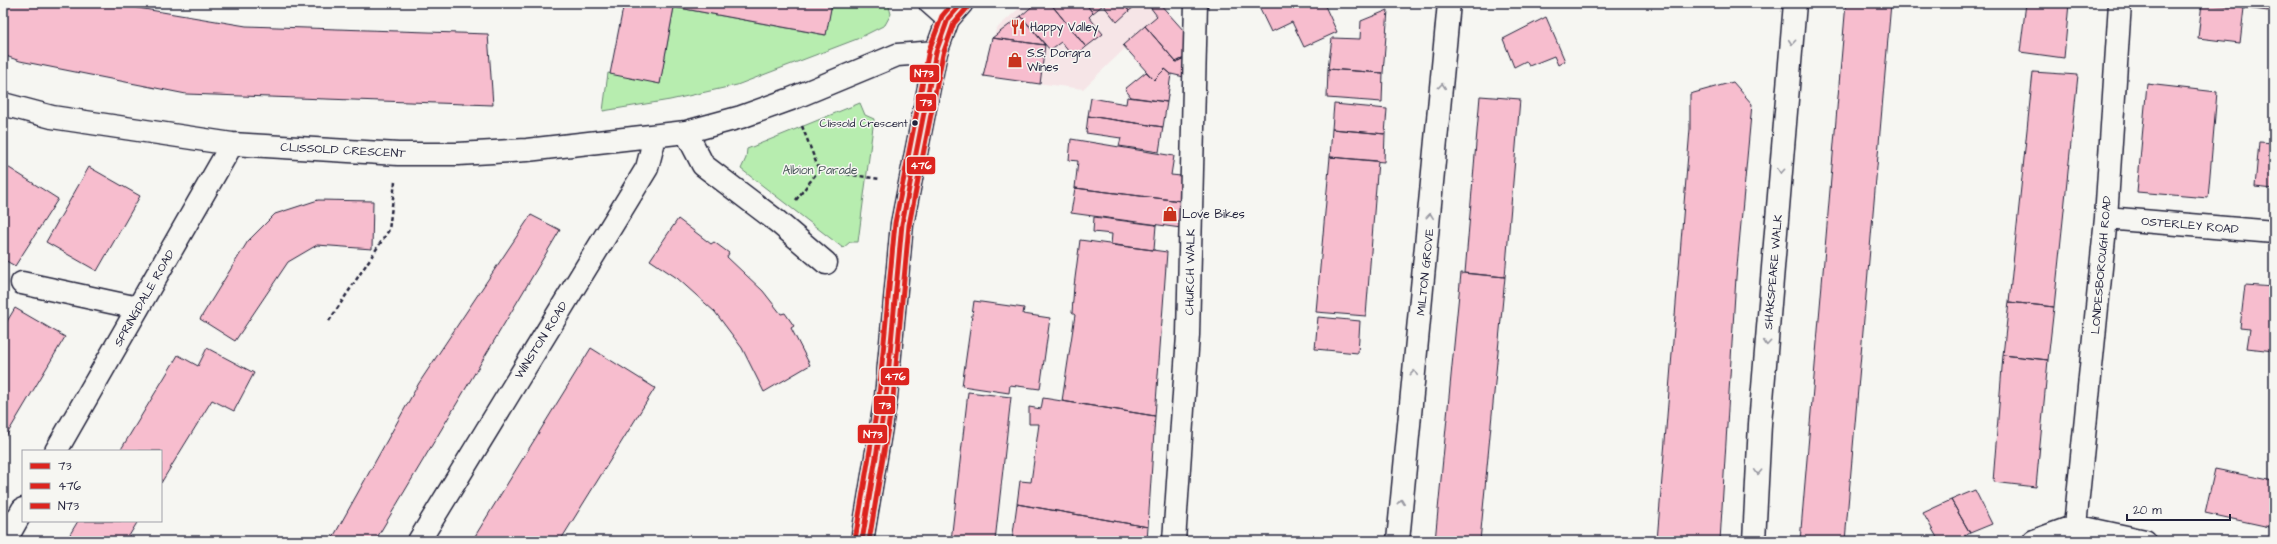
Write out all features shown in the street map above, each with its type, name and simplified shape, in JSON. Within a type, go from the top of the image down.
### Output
[{"type":"street","points":[[930,3],[948,20]]},
{"type":"street","points":[[862,541],[886,397],[902,224],[936,52],[948,20],[962,3]]},
{"type":"street","name":"CHURCH WALK","points":[[1174,541],[1188,335],[1196,3]]},
{"type":"street","name":"MILTON GROVE","points":[[1398,541],[1450,3]]},
{"type":"street","name":"SHAKSPEARE WALK","points":[[1754,541],[1760,424],[1795,3]]},
{"type":"street","name":"LONDESBOROUGH ROAD","points":[[2075,526],[2106,218],[2120,3]]},
{"type":"street","name":"CLISSOLD CRESCENT","points":[[3,104],[52,117],[232,144],[398,154],[527,150],[655,137],[686,132],[741,117],[791,99],[897,55],[936,52]]},
{"type":"street","points":[[686,132],[703,165],[778,222],[826,263]]},
{"type":"street","name":"WINSTON ROAD","points":[[419,541],[647,168],[655,137]]},
{"type":"street","name":"SPRINGDALE ROAD","points":[[57,450],[232,144]]},
{"type":"street","name":"OSTERLEY ROAD","points":[[2106,218],[2274,232]]},
{"type":"street","points":[[22,283],[138,308]]},
{"type":"street","points":[[5,541],[22,511]]},
{"type":"street","points":[[2034,541],[2075,526],[2145,541]]},
{"type":"path","points":[[791,99],[819,170]]},
{"type":"path","points":[[329,321],[389,230],[398,154]]},
{"type":"path","points":[[819,170],[911,184]]},
{"type":"path","points":[[778,222],[819,170]]},
{"type":"shaded area","points":[[1025,3],[1172,3],[1083,89],[983,76],[996,29]]},
{"type":"green space","points":[[832,3],[888,3],[891,14],[885,25],[857,39],[737,85],[670,100],[603,111],[608,73],[660,83],[674,7],[825,35]]},
{"type":"green space","name":"Albion Parade","points":[[860,103],[865,115],[874,119],[858,242],[850,242],[843,248],[741,169],[746,158],[747,149]]},
{"type":"building","points":[[3,3],[108,3],[246,26],[488,34],[493,105],[186,94],[20,61],[3,55]]},
{"type":"building","points":[[624,3],[832,3],[826,35],[674,7],[660,84],[610,74]]},
{"type":"building","points":[[1036,3],[1050,3],[1086,47],[1074,58],[1061,42],[1050,50],[1021,16]]},
{"type":"building","points":[[1050,3],[1085,3],[1093,13],[1089,17],[1103,34],[1086,47]]},
{"type":"building","points":[[1085,3],[1123,3],[1129,11],[1117,22],[1103,5],[1093,13]]},
{"type":"building","points":[[1123,3],[1139,3],[1129,11]]},
{"type":"building","points":[[1147,3],[1159,3],[1184,31],[1184,58],[1176,62],[1145,26],[1157,16]]},
{"type":"building","points":[[1257,3],[1332,3],[1325,6],[1337,32],[1304,47],[1292,22],[1271,32]]},
{"type":"building","points":[[1846,3],[1891,3],[1845,541],[1800,541]]},
{"type":"building","points":[[2026,3],[2069,3],[2064,58],[2020,52]]},
{"type":"building","points":[[2202,3],[2244,8],[2240,43],[2198,38]]},
{"type":"building","points":[[2208,3],[2268,3],[2268,11]]},
{"type":"building","points":[[1388,10],[1383,73],[1328,69],[1332,38],[1360,39],[1361,21]]},
{"type":"building","name":"Happy Valley","points":[[1021,16],[1045,45],[992,38]]},
{"type":"building","points":[[1546,17],[1565,61],[1558,65],[1554,56],[1529,66],[1526,61],[1514,67],[1503,39]]},
{"type":"building","points":[[1145,26],[1176,62],[1184,58],[1184,77],[1171,74],[1165,69],[1154,80],[1123,45]]},
{"type":"building","name":"S.S. Dorgra Wines","points":[[992,38],[1045,45],[1040,84],[983,76]]},
{"type":"building","points":[[1165,69],[1171,74],[1167,102],[1131,97],[1125,89],[1146,72],[1154,80]]},
{"type":"building","points":[[1328,69],[1383,73],[1382,102],[1327,98]]},
{"type":"building","points":[[2033,72],[2078,75],[2054,307],[2009,302]]},
{"type":"building","points":[[1733,82],[1752,104],[1736,277],[1720,541],[1657,541],[1690,129],[1690,94]]},
{"type":"building","points":[[2147,84],[2217,92],[2208,198],[2137,192]]},
{"type":"building","points":[[1480,96],[1520,99],[1505,277],[1465,273]]},
{"type":"building","points":[[1127,97],[1167,102],[1163,127],[1088,116],[1091,98],[1126,104]]},
{"type":"building","points":[[1334,104],[1387,109],[1385,134],[1332,129]]},
{"type":"building","points":[[1088,116],[1163,127],[1159,152],[1119,146],[1121,138],[1086,133]]},
{"type":"building","points":[[1332,129],[1385,134],[1384,162],[1330,157]]},
{"type":"building","points":[[1071,139],[1174,156],[1171,175],[1181,176],[1181,201],[1075,188],[1078,161],[1069,160]]},
{"type":"building","points":[[2259,142],[2274,143],[2274,189],[2255,187]]},
{"type":"building","points":[[1330,157],[1378,161],[1366,316],[1316,312]]},
{"type":"building","points":[[3,164],[58,199],[15,266],[3,259]]},
{"type":"building","points":[[89,167],[140,196],[97,271],[46,242]]},
{"type":"building","points":[[1075,188],[1181,201],[1181,228],[1071,213]]},
{"type":"building","points":[[318,200],[373,201],[372,249],[317,245],[288,262],[235,341],[200,319],[248,241],[275,214]]},
{"type":"building","points":[[531,215],[560,230],[375,541],[331,541],[419,383]]},
{"type":"building","points":[[1094,217],[1156,225],[1154,250],[1111,245],[1112,234],[1093,232]]},
{"type":"building","points":[[678,219],[711,244],[714,242],[729,253],[727,257],[763,291],[781,314],[785,313],[794,326],[791,328],[810,365],[764,392],[742,348],[715,312],[677,278],[650,260]]},
{"type":"building","points":[[1080,240],[1167,252],[1155,416],[1062,401],[1075,315],[1072,313]]},
{"type":"building","points":[[1461,273],[1505,277],[1480,541],[1435,541]]},
{"type":"building","points":[[2245,285],[2274,287],[2274,351],[2247,348],[2250,329],[2240,328]]},
{"type":"building","points":[[974,301],[1024,308],[1023,314],[1050,318],[1040,389],[1010,385],[1009,393],[962,386]]},
{"type":"building","points":[[2009,302],[2054,307],[2048,360],[2003,355]]},
{"type":"building","points":[[15,308],[65,337],[3,441],[3,328]]},
{"type":"building","points":[[1318,317],[1360,321],[1358,353],[1315,349]]},
{"type":"building","points":[[207,348],[254,373],[234,411],[212,400],[162,481],[162,450],[121,450],[178,355],[198,366]]},
{"type":"building","points":[[591,348],[655,388],[560,541],[472,541]]},
{"type":"building","points":[[2003,355],[2048,360],[2036,487],[1993,482]]},
{"type":"building","points":[[968,392],[1011,397],[995,541],[951,541]]},
{"type":"building","points":[[1043,398],[1155,416],[1148,527],[1017,504],[1020,481],[1031,482],[1039,424],[1029,424],[1029,407],[1041,409]]},
{"type":"building","points":[[2215,469],[2274,481],[2274,528],[2205,513]]},
{"type":"building","points":[[1975,490],[1992,524],[1970,533],[1951,500]]},
{"type":"building","points":[[1951,500],[1970,533],[1956,541],[1939,541],[1923,513]]},
{"type":"building","points":[[1017,504],[1148,527],[1147,541],[1012,541]]},
{"type":"building","points":[[77,522],[137,522],[126,541],[66,541]]},
{"type":"transit line","name":"N73","points":[[855,540],[879,396],[895,223],[929,50],[942,16],[953,3]]},
{"type":"transit line","name":"73","points":[[862,541],[886,397],[902,224],[936,52],[948,19],[962,3]]},
{"type":"transit line","name":"476","points":[[869,541],[893,398],[909,225],[943,54],[954,23],[967,8]]},
{"type":"place","name":"Happy Valley","points":[[1018,27]]},
{"type":"place","name":"S.S. Dorgra Wines","points":[[1015,60]]},
{"type":"place","name":"Clissold Crescent","points":[[915,123]]},
{"type":"place","name":"Love Bikes","points":[[1170,214]]}]
